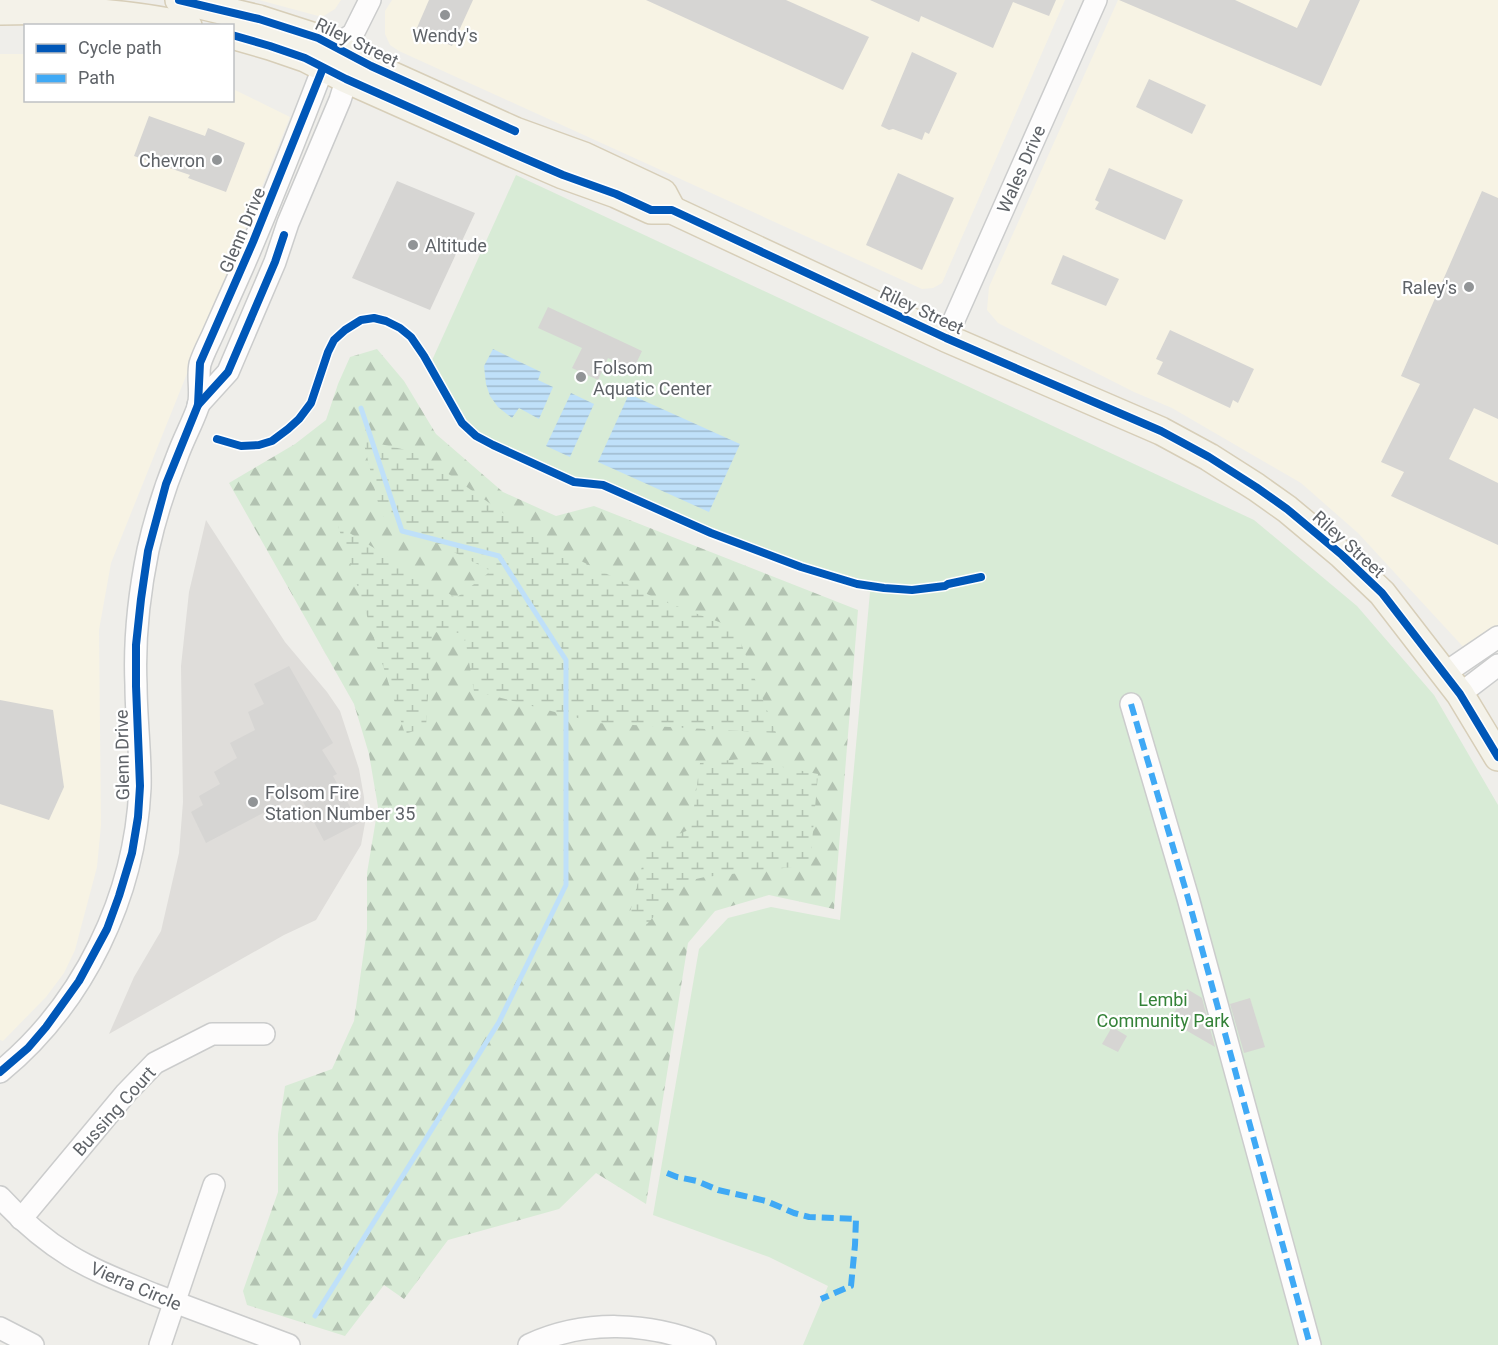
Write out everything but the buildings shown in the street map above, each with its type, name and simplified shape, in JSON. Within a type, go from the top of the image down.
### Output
[{"type":"main road","name":"Riley Street","points":[[179,0],[259,19],[318,38],[342,57],[512,153],[651,210],[672,210],[946,338],[1161,431],[1209,457],[1256,486],[1287,509],[1342,555],[1382,593],[1453,683],[1498,757]]},
{"type":"main road","points":[[0,11],[73,11],[115,14],[179,24]]},
{"type":"main road","name":"Riley Street","points":[[234,36],[305,58],[342,57]]},
{"type":"street","name":"Glenn Drive","points":[[0,1072],[28,1048],[80,981],[107,929],[119,896],[132,853],[140,786],[136,645],[141,598],[148,551],[166,484],[198,405],[200,363],[238,277],[370,0]]},
{"type":"street","name":"Wales Drive","points":[[946,338],[1096,0]]},
{"type":"street","name":"Glenn Drive","points":[[198,405],[228,372],[275,262],[288,223],[340,100],[342,57]]},
{"type":"street","points":[[228,372],[223,343],[242,296],[244,284],[238,277]]},
{"type":"street","points":[[1453,683],[1498,637]]},
{"type":"street","points":[[1453,683],[1498,665]]},
{"type":"street","points":[[1131,704],[1188,898],[1310,1345]]},
{"type":"street","name":"Bussing Court","points":[[21,1219],[155,1063],[212,1034],[264,1034]]},
{"type":"street","points":[[160,1345],[214,1185]]},
{"type":"street","name":"Vierra Circle","points":[[0,1197],[42,1237],[98,1272],[290,1345]]},
{"type":"street","points":[[529,1345],[567,1332],[597,1327],[627,1326],[687,1337],[705,1345]]},
{"type":"shaded area","points":[[259,0],[341,0],[335,9],[322,17]]},
{"type":"shaded area","points":[[392,0],[1065,0],[942,283],[933,288],[922,289],[399,51],[390,45],[385,34],[385,11]]},
{"type":"shaded area","points":[[1118,0],[1498,0],[1498,626],[1467,651],[1358,533],[1301,483],[1172,408],[1134,392],[998,323],[987,310],[989,287]]},
{"type":"shaded area","points":[[0,54],[24,54],[24,102],[234,102],[234,89],[290,117],[111,563],[99,630],[101,825],[97,867],[75,950],[64,973],[46,997],[3,1041],[0,1040]]},
{"type":"shaded area","points":[[206,520],[285,642],[340,711],[359,769],[364,797],[365,823],[361,845],[316,920],[284,935],[109,1034],[134,977],[161,931],[179,853],[183,802],[181,666],[189,592]]},
{"type":"green space","name":"Lembi Community Park","points":[[516,175],[1254,520],[1357,606],[1434,695],[1498,805],[1498,1345],[803,1345],[828,1286],[769,1257],[653,1215],[699,949],[728,918],[771,907],[840,920],[870,592],[802,572],[733,547],[599,488],[578,487],[484,443],[468,430],[429,367]]},
{"type":"green space","points":[[377,349],[404,381],[436,434],[503,492],[556,516],[594,506],[858,610],[834,909],[769,895],[715,911],[688,943],[646,1204],[596,1173],[559,1209],[448,1240],[404,1299],[384,1285],[345,1336],[247,1305],[243,1291],[278,1192],[278,1134],[285,1086],[332,1069],[354,1021],[367,929],[367,873],[378,807],[369,754],[354,704],[229,483],[295,444],[326,420],[350,357]]},
{"type":"green space","points":[[363,440],[419,453],[547,544],[655,598],[735,628],[776,733],[597,723],[474,691],[464,633],[432,632],[426,727],[405,734],[338,526],[456,598],[491,571],[381,515]]},
{"type":"green space","points":[[741,759],[818,774],[810,865],[687,881],[647,924],[628,920],[647,847],[691,829],[700,763]]},
{"type":"water","points":[[493,349],[541,372],[538,380],[553,387],[539,419],[519,408],[512,418],[498,407],[490,396],[484,366]]},
{"type":"water","points":[[571,393],[594,404],[570,457],[546,446]]},
{"type":"water","points":[[629,394],[740,444],[709,512],[598,462]]},
{"type":"waterway","points":[[315,1316],[499,1022],[566,885],[566,660],[499,556],[402,531],[361,408]]},
{"type":"marked path","points":[[1131,704],[1188,898],[1310,1345]]},
{"type":"marked path","points":[[667,1173],[697,1181],[718,1190],[766,1201],[809,1217],[856,1219],[851,1286],[821,1299]]},
{"type":"cycle path","points":[[179,0],[259,19],[318,38],[371,66],[515,131]]},
{"type":"cycle path","points":[[234,36],[305,58],[346,79],[563,175],[616,194],[651,210],[672,210],[946,338],[1161,431],[1209,457],[1287,509],[1342,555],[1382,593],[1460,694],[1498,757]]},
{"type":"cycle path","points":[[0,1072],[28,1048],[79,981],[107,929],[119,896],[132,853],[138,817],[140,786],[136,645],[148,551],[166,484],[198,405],[200,363],[253,242],[323,68]]},
{"type":"cycle path","points":[[198,405],[228,372],[275,262],[284,235]]},
{"type":"cycle path","points":[[217,439],[241,446],[259,445],[272,441],[288,429],[311,403],[334,340],[361,320],[374,318],[400,328],[411,337],[462,423],[476,436],[574,482],[603,485],[711,533],[801,567],[857,584],[912,590],[945,586],[981,577]]},
{"type":"place","name":"Wendy's","points":[[445,15]]},
{"type":"place","name":"Chevron","points":[[217,160]]},
{"type":"place","name":"Altitude","points":[[413,245]]},
{"type":"place","name":"Raley's","points":[[1469,287]]},
{"type":"place","name":"Folsom Aquatic Center","points":[[581,377]]},
{"type":"place","name":"Folsom Fire Station Number 35","points":[[253,802]]}]
